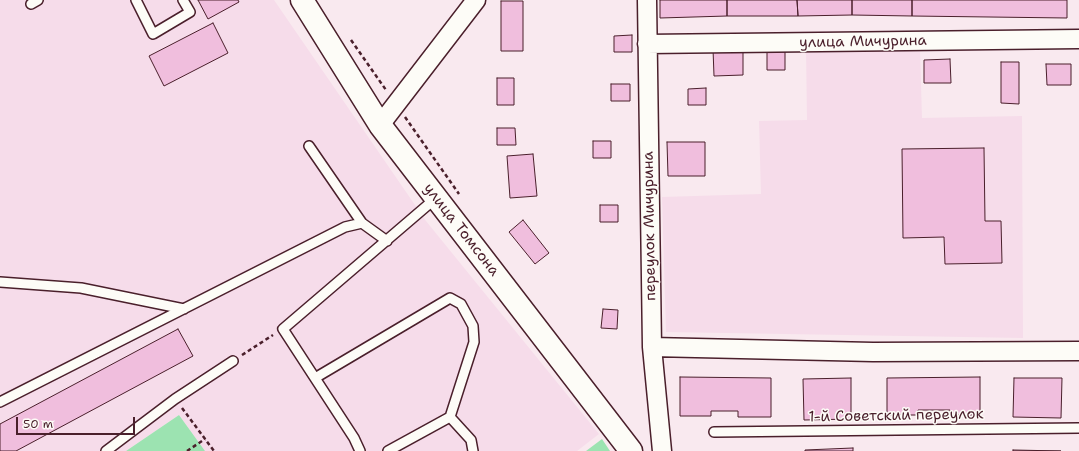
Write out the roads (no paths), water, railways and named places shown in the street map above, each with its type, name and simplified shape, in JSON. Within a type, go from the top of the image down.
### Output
[{"type":"street","name":"улица Томсона","points":[[302,0],[380,125],[631,451]]},
{"type":"street","points":[[380,125],[476,0]]},
{"type":"street","name":"переулок Мичурина","points":[[647,0],[652,347],[662,451]]},
{"type":"street","name":"улица Мичурина","points":[[647,44],[1079,39]]},
{"type":"street","points":[[652,347],[873,352],[1079,351]]},
{"type":"lane","points":[[136,0],[153,34],[190,12],[183,0]]},
{"type":"lane","points":[[309,146],[362,223],[387,241]]},
{"type":"lane","points":[[360,451],[354,438],[284,329],[436,198]]},
{"type":"lane","points":[[0,402],[345,227],[362,223]]},
{"type":"lane","points":[[0,282],[81,288],[184,309]]},
{"type":"lane","points":[[315,378],[450,298],[461,304],[473,326],[474,342],[450,417],[388,451]]},
{"type":"lane","points":[[106,451],[175,399],[233,361]]},
{"type":"lane","points":[[450,417],[470,440],[473,451]]},
{"type":"lane","name":"1-й Советский переулок","points":[[714,432],[1079,428]]}]
